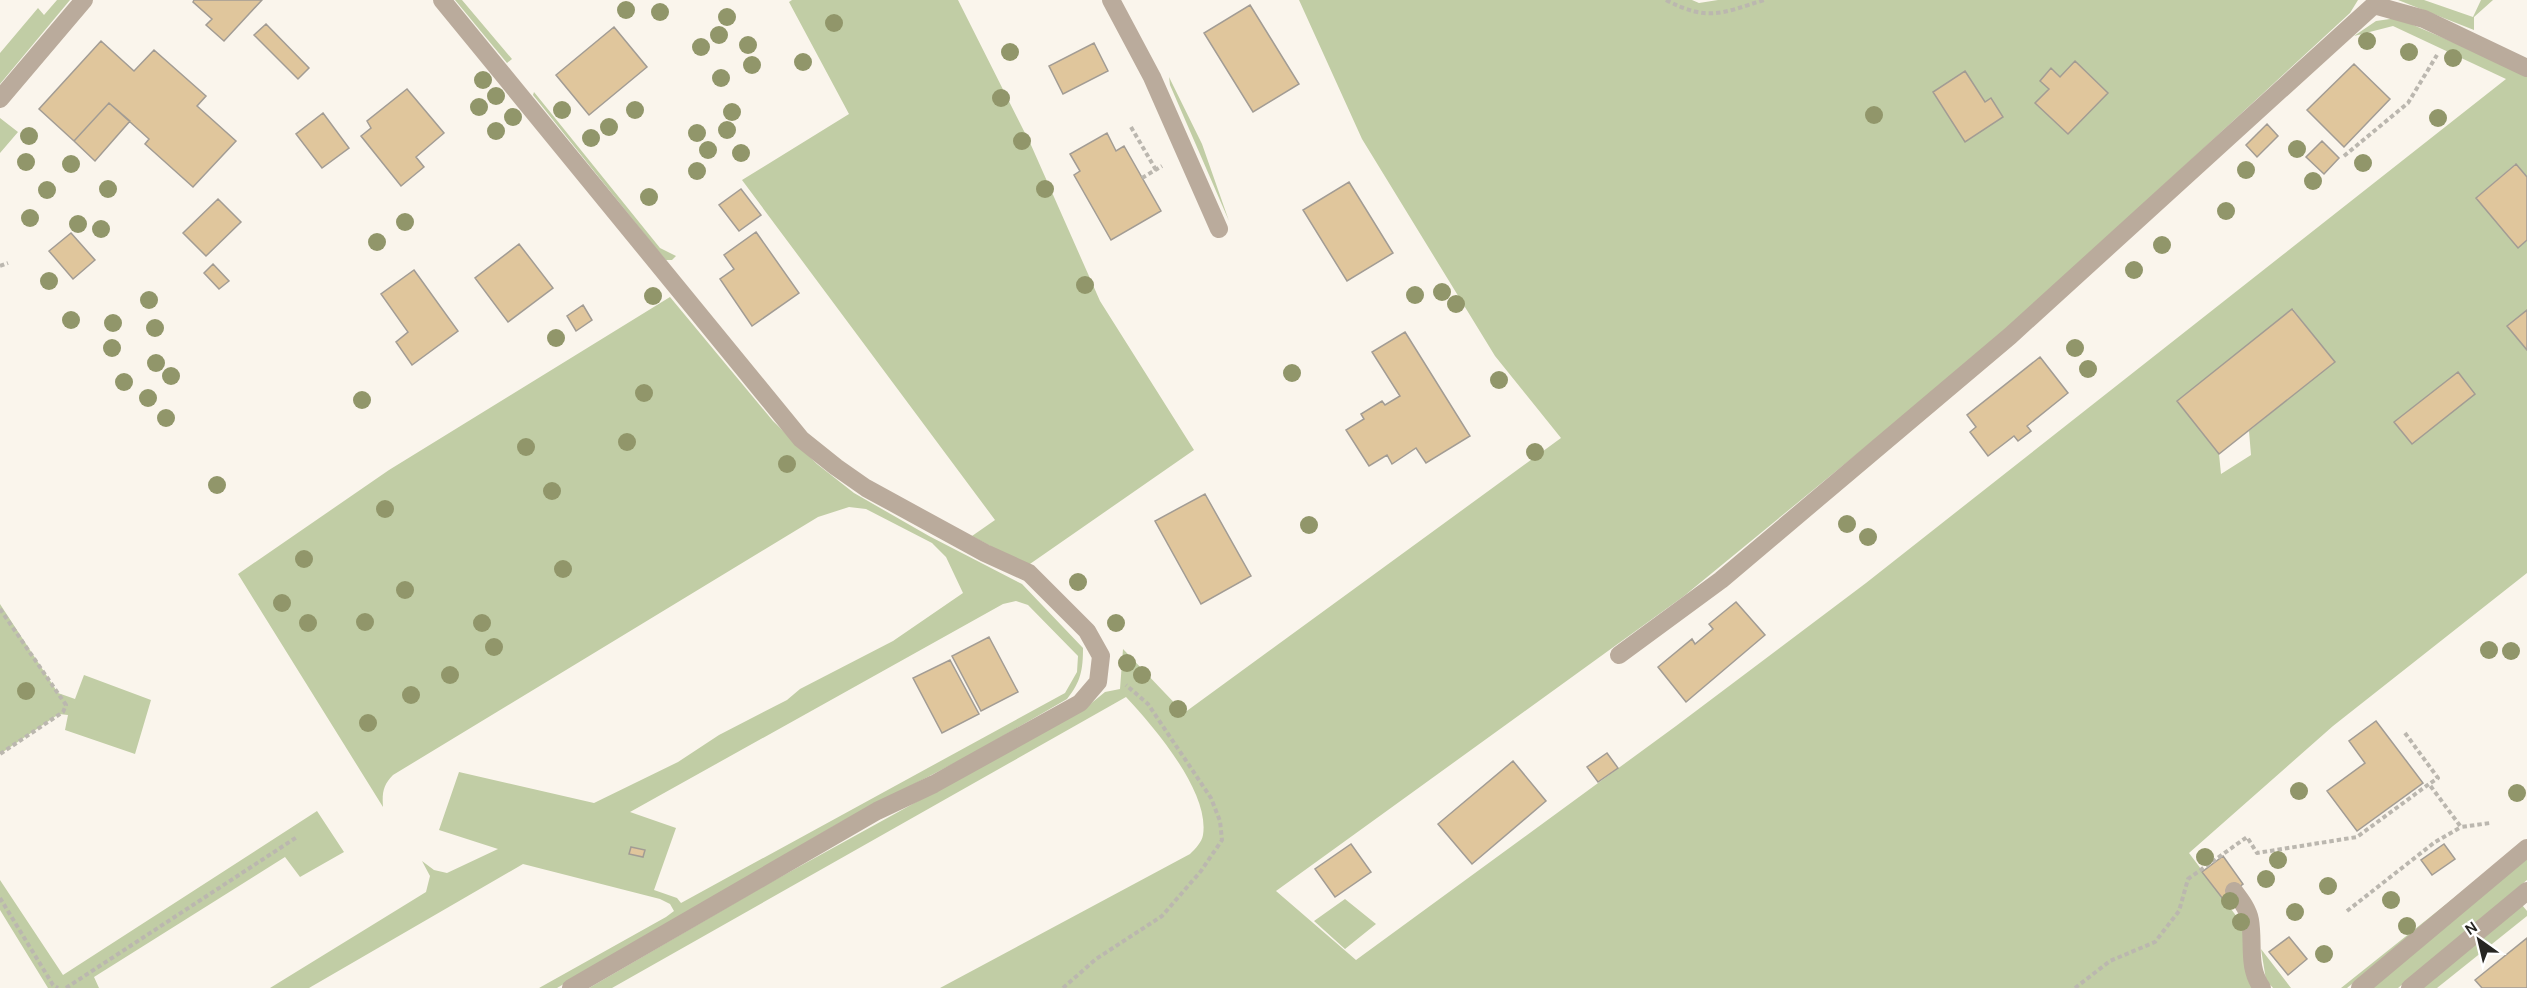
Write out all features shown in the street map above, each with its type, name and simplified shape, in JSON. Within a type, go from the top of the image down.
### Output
[{"type":"lane","points":[[0,99],[84,0]]},
{"type":"lane","points":[[442,0],[742,370],[801,439],[866,488],[985,553],[1029,573],[1088,632],[1101,656],[1098,682],[1080,703],[934,784],[877,811],[571,988]]},
{"type":"lane","points":[[1111,0],[1152,77],[1219,229]]},
{"type":"lane","points":[[1619,655],[1720,580],[2010,336],[2374,5],[2424,19],[2527,68]]},
{"type":"lane","points":[[2360,988],[2527,848]]},
{"type":"lane","points":[[2234,891],[2250,919],[2250,951],[2255,978],[2262,988]]},
{"type":"lane","points":[[2410,988],[2527,891]]},
{"type":"path","points":[[1666,0],[1687,11],[1717,14],[1764,0]]},
{"type":"path","points":[[2344,156],[2408,103],[2450,31]]},
{"type":"path","points":[[1131,127],[1156,170]]},
{"type":"path","points":[[1142,178],[1164,165]]},
{"type":"path","points":[[0,266],[8,263]]},
{"type":"path","points":[[0,609],[66,705],[63,712],[0,754]]},
{"type":"path","points":[[1063,988],[1096,959],[1162,916],[1201,870],[1222,840],[1220,820],[1211,798],[1148,704],[1124,683],[1098,682]]},
{"type":"path","points":[[2075,988],[2110,961],[2156,942],[2179,911],[2188,879],[2247,837],[2256,853],[2357,837],[2438,778],[2405,733]]},
{"type":"path","points":[[2429,784],[2461,827]]},
{"type":"path","points":[[2347,911],[2435,842],[2461,827],[2490,823]]},
{"type":"path","points":[[66,988],[297,837]]},
{"type":"path","points":[[0,898],[53,985],[58,988]]},
{"type":"green space","points":[[57,0],[70,0],[0,84],[0,53],[38,8],[44,15]]},
{"type":"green space","points":[[455,0],[462,0],[512,59],[507,63]]},
{"type":"green space","points":[[792,0],[958,0],[1031,145],[1100,301],[1194,450],[1027,566],[972,536],[995,520],[742,180],[849,114],[789,2]]},
{"type":"green space","points":[[1299,0],[1692,0],[1699,3],[1718,0],[2358,0],[2350,13],[1997,339],[1684,596],[1276,891],[1356,960],[1676,726],[1866,583],[2506,79],[2393,26],[2354,36],[2376,21],[2397,18],[2527,74],[2527,177],[2515,164],[2476,198],[2518,247],[2527,240],[2527,573],[2333,726],[2189,853],[2243,925],[2253,988],[940,988],[1190,854],[1200,843],[1203,835],[1203,818],[1189,780],[1165,743],[1126,697],[612,988],[589,988],[764,886],[1083,710],[1105,692],[1120,689],[1123,649],[1184,713],[1561,438],[1495,356],[1362,139]],"holes":[[[2293,309],[2334,362],[2249,431],[2251,455],[2221,474],[2219,454],[2177,401]]]},
{"type":"green space","points":[[2398,0],[2424,0],[2473,17],[2481,0],[2493,0],[2474,17],[2474,30]]},
{"type":"green space","points":[[1169,77],[1202,144],[1229,221],[1170,85]]},
{"type":"green space","points":[[534,92],[660,248],[676,256],[672,260],[666,260],[658,251],[533,95]]},
{"type":"green space","points":[[0,118],[18,132],[0,153]]},
{"type":"green space","points":[[670,297],[773,421],[817,464],[854,493],[929,536],[1022,584],[1083,648],[1080,675],[1067,699],[970,755],[841,822],[557,988],[539,988],[666,917],[674,911],[670,904],[660,899],[523,864],[309,988],[270,988],[426,892],[430,876],[422,861],[434,870],[447,873],[498,849],[439,830],[459,772],[594,803],[678,762],[719,735],[787,700],[800,689],[893,641],[963,593],[946,557],[932,543],[866,509],[849,507],[818,517],[393,775],[384,789],[383,807],[238,574],[389,470]],"holes":[[[1016,601],[1028,605],[1078,656],[1077,672],[1065,693],[681,903],[677,898],[654,890],[676,828],[630,812],[1003,604]]]},
{"type":"green space","points":[[0,604],[58,693],[75,699],[84,675],[151,700],[135,754],[65,730],[68,715],[59,714],[0,754]]},
{"type":"green space","points":[[317,811],[344,852],[300,877],[285,857],[94,977],[99,988],[48,988],[0,910],[0,880],[63,975]]},
{"type":"green space","points":[[2527,856],[2527,880],[2398,988],[2371,988]]},
{"type":"green space","points":[[2489,870],[2347,988],[2341,988]]},
{"type":"green space","points":[[1345,899],[1376,924],[1345,949],[1314,921]]},
{"type":"green space","points":[[2522,905],[2527,911],[2527,916],[2437,988],[2421,988]]},
{"type":"green space","points":[[2261,949],[2291,988],[2273,988],[2266,980]]},
{"type":"building","points":[[194,0],[262,0],[224,41],[206,25],[212,19],[193,2]]},
{"type":"building","points":[[1250,5],[1299,84],[1253,112],[1204,33]]},
{"type":"building","points":[[266,24],[309,68],[298,79],[254,35]]},
{"type":"building","points":[[614,27],[647,67],[589,115],[556,75]]},
{"type":"building","points":[[101,41],[134,71],[154,50],[206,96],[197,106],[236,141],[193,187],[145,144],[149,139],[109,103],[74,141],[39,109]]},
{"type":"building","points":[[1094,43],[1108,71],[1063,94],[1049,66]]},
{"type":"building","points":[[2075,61],[2108,93],[2068,134],[2035,103],[2049,89],[2040,81],[2051,68],[2060,77]]},
{"type":"building","points":[[2354,64],[2390,99],[2344,147],[2307,110]]},
{"type":"building","points":[[1965,71],[1985,102],[1991,98],[2003,117],[1965,142],[1933,92]]},
{"type":"building","points":[[407,89],[444,133],[416,157],[424,167],[401,186],[361,136],[371,128],[367,121]]},
{"type":"building","points":[[109,103],[130,121],[95,161],[74,141]]},
{"type":"building","points":[[323,113],[349,148],[322,168],[296,134]]},
{"type":"building","points":[[2267,124],[2278,136],[2257,157],[2246,145]]},
{"type":"building","points":[[1107,133],[1116,151],[1124,146],[1161,211],[1111,240],[1074,175],[1080,171],[1070,154]]},
{"type":"building","points":[[2322,141],[2339,158],[2324,174],[2306,157]]},
{"type":"building","points":[[2516,164],[2527,177],[2527,240],[2518,248],[2476,198]]},
{"type":"building","points":[[1349,182],[1393,253],[1347,281],[1303,210]]},
{"type":"building","points":[[741,189],[761,215],[739,231],[719,205]]},
{"type":"building","points":[[218,199],[241,222],[206,256],[183,233]]},
{"type":"building","points":[[756,232],[799,293],[752,326],[720,279],[734,269],[724,255]]},
{"type":"building","points":[[71,233],[95,260],[73,279],[49,251]]},
{"type":"building","points":[[519,244],[553,288],[508,322],[475,278]]},
{"type":"building","points":[[213,264],[229,281],[219,289],[204,273]]},
{"type":"building","points":[[414,270],[458,331],[412,365],[396,342],[408,332],[381,294]]},
{"type":"building","points":[[583,305],[592,320],[576,331],[567,316]]},
{"type":"building","points":[[2292,309],[2335,362],[2219,454],[2177,401]]},
{"type":"building","points":[[2527,310],[2527,350],[2507,326]]},
{"type":"building","points":[[1405,332],[1470,436],[1426,463],[1416,448],[1392,464],[1387,455],[1369,466],[1346,430],[1364,419],[1361,414],[1382,401],[1385,405],[1400,396],[1372,352]]},
{"type":"building","points":[[2040,357],[2068,393],[2027,426],[2031,431],[2018,441],[2014,436],[1988,456],[1970,432],[1976,427],[1967,415]]},
{"type":"building","points":[[2458,372],[2475,394],[2412,444],[2394,422]]},
{"type":"building","points":[[1205,494],[1251,576],[1201,604],[1155,521]]},
{"type":"building","points":[[1736,602],[1765,635],[1686,702],[1658,667],[1692,639],[1695,644],[1713,629],[1709,624]]},
{"type":"building","points":[[989,637],[1018,692],[981,711],[952,656]]},
{"type":"building","points":[[950,660],[979,714],[942,733],[913,678]]},
{"type":"building","points":[[2376,721],[2423,783],[2357,831],[2327,791],[2365,763],[2349,741]]},
{"type":"building","points":[[1607,753],[1618,768],[1598,782],[1587,767]]},
{"type":"building","points":[[1513,761],[1546,801],[1472,864],[1438,824]]},
{"type":"building","points":[[1351,844],[1371,872],[1335,897],[1315,869]]},
{"type":"building","points":[[2444,844],[2455,859],[2432,875],[2421,860]]},
{"type":"building","points":[[631,847],[645,850],[643,857],[629,854]]},
{"type":"building","points":[[2223,856],[2243,884],[2223,899],[2202,872]]},
{"type":"building","points":[[2289,937],[2307,959],[2288,975],[2269,952]]},
{"type":"building","points":[[2527,938],[2527,988],[2482,988],[2475,980]]}]
